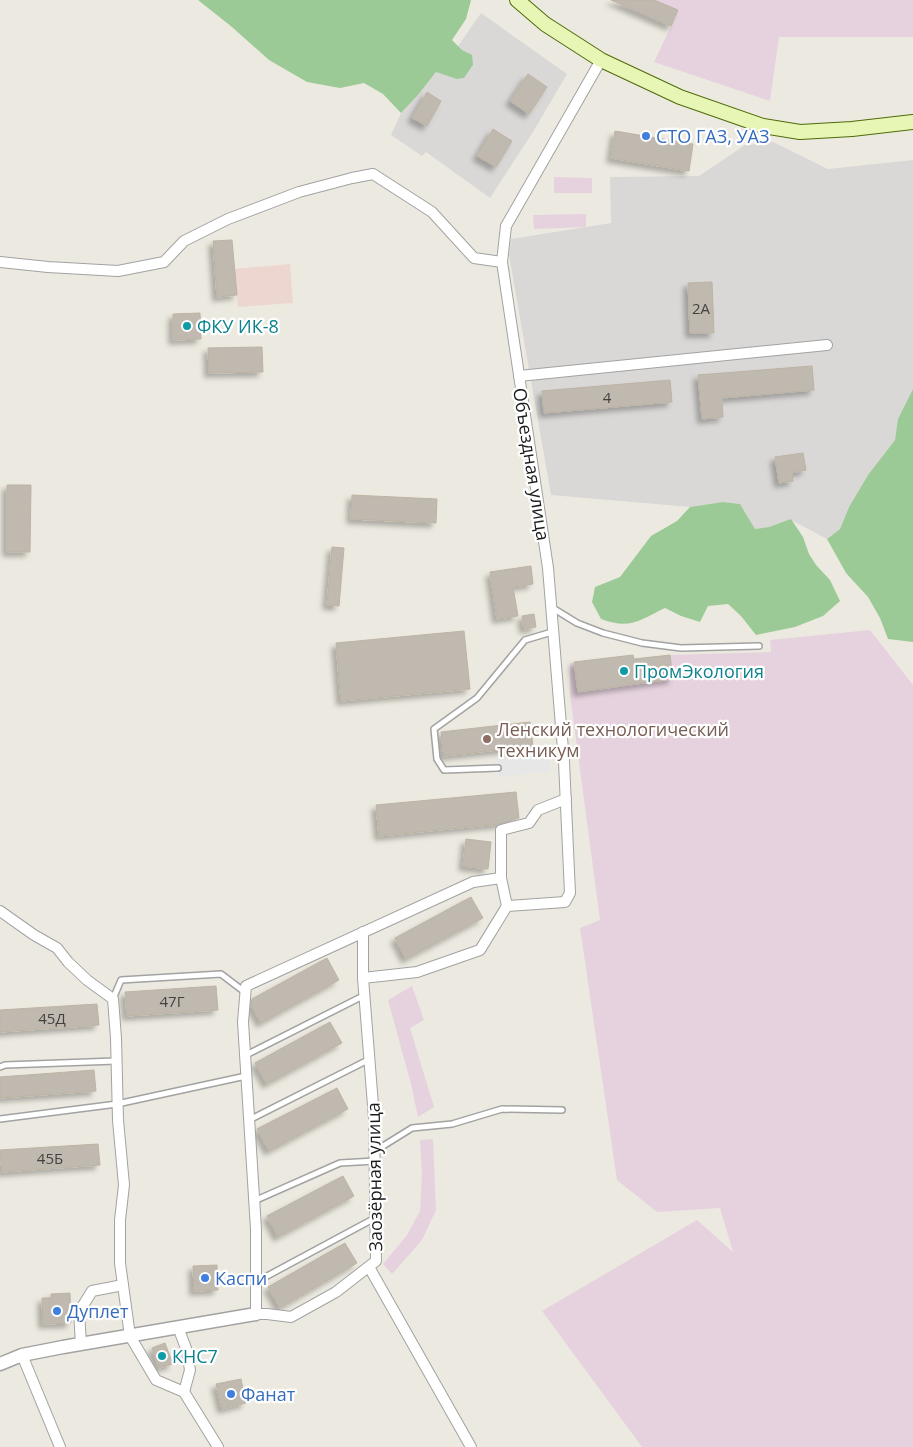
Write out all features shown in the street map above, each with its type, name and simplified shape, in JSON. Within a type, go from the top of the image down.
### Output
[{"type":"main road","points":[[516,0],[545,24],[601,60],[680,97],[763,126],[800,132],[852,129],[913,122]]},
{"type":"street","name":"Объездная улица","points":[[507,906],[565,902],[570,893],[564,762],[548,568],[502,262],[506,226],[601,60]]},
{"type":"street","points":[[0,262],[48,267],[118,270],[164,262],[184,241],[228,219],[299,192],[373,174],[432,212],[474,258],[502,262]]},
{"type":"street","points":[[519,376],[827,345]]},
{"type":"street","points":[[363,978],[418,972],[480,950],[507,906],[501,878],[501,830],[529,823],[538,810],[566,799]]},
{"type":"street","points":[[256,1314],[256,1229],[245,1055],[246,986],[473,882],[501,878]]},
{"type":"street","points":[[0,910],[34,935],[57,948],[68,962],[87,980],[113,999],[117,1104],[124,1184],[120,1220],[120,1263],[130,1336],[156,1380],[184,1392],[218,1447]]},
{"type":"street","name":"Заозёрная улица","points":[[0,1364],[22,1355],[256,1314],[291,1317],[336,1292],[376,1261],[374,1118],[363,978],[363,932]]},
{"type":"street","points":[[369,1267],[471,1447]]},
{"type":"street","points":[[81,1344],[79,1312],[92,1291],[123,1284]]},
{"type":"street","points":[[178,1327],[187,1351],[190,1370],[184,1392]]},
{"type":"street","points":[[22,1355],[60,1447]]},
{"type":"lane","points":[[550,606],[577,622],[603,633],[642,643],[681,648],[759,646]]},
{"type":"lane","points":[[498,768],[444,770],[437,759],[434,729],[477,698],[525,640],[552,632]]},
{"type":"lane","points":[[113,999],[121,980],[221,974],[246,993]]},
{"type":"lane","points":[[245,1055],[365,995]]},
{"type":"lane","points":[[248,1120],[370,1059]]},
{"type":"lane","points":[[0,1067],[5,1065],[116,1061]]},
{"type":"lane","points":[[0,1119],[117,1104],[246,1076]]},
{"type":"lane","points":[[253,1201],[340,1163],[375,1156],[412,1128],[452,1124],[502,1109],[562,1110]]},
{"type":"lane","points":[[256,1282],[375,1218]]},
{"type":"shaded area","points":[[628,0],[913,0],[913,37],[779,37],[770,101],[654,62],[671,26],[625,6]]},
{"type":"shaded area","points":[[481,13],[567,74],[533,132],[490,198],[426,152],[422,156],[391,135],[401,113],[437,71],[457,79],[464,78],[473,65],[458,46]]},
{"type":"shaded area","points":[[773,142],[828,169],[913,160],[913,389],[899,419],[895,440],[868,475],[849,507],[840,529],[827,539],[791,520],[755,529],[740,504],[723,502],[690,507],[551,495],[509,255],[511,239],[611,223],[610,177],[699,176],[745,145]]},
{"type":"shaded area","points":[[554,177],[592,178],[592,193],[554,193]]},
{"type":"shaded area","points":[[586,214],[586,227],[534,229],[533,215]]},
{"type":"shaded area","points":[[290,264],[293,303],[238,307],[235,269]]},
{"type":"shaded area","points":[[870,630],[913,685],[913,1447],[642,1447],[542,1311],[697,1220],[733,1252],[720,1208],[657,1212],[617,1180],[580,928],[600,920],[570,694],[570,663],[633,655],[634,659],[670,655],[771,652],[770,640]]},
{"type":"shaded area","points":[[548,751],[550,772],[499,777],[497,756]]},
{"type":"shaded area","points":[[412,986],[424,1020],[410,1028],[434,1107],[418,1117],[388,1000]]},
{"type":"shaded area","points":[[433,1139],[436,1210],[422,1240],[392,1274],[383,1264],[407,1235],[420,1211],[422,1173],[420,1140]]},
{"type":"green space","points":[[198,0],[471,0],[466,19],[452,40],[462,50],[472,55],[473,65],[464,78],[457,79],[436,72],[401,113],[383,94],[364,83],[340,88],[307,82],[269,60]]},
{"type":"green space","points":[[913,389],[913,642],[888,639],[880,618],[868,597],[846,573],[827,539],[840,529],[849,507],[868,475],[895,440],[898,419]]},
{"type":"green space","points":[[723,502],[740,504],[755,529],[769,527],[791,519],[803,537],[809,554],[830,580],[840,601],[823,616],[795,627],[756,635],[741,616],[728,604],[708,606],[700,622],[665,608],[641,620],[627,624],[601,619],[592,602],[595,587],[620,577],[651,536],[677,521],[690,507]]},
{"type":"building","points":[[611,0],[654,0],[678,10],[671,26]]},
{"type":"building","points":[[528,74],[547,87],[529,114],[510,101]]},
{"type":"building","points":[[427,92],[441,101],[427,126],[412,118]]},
{"type":"building","points":[[493,129],[512,141],[496,167],[477,156]]},
{"type":"building","points":[[615,131],[693,144],[689,171],[611,158]]},
{"type":"building","points":[[232,240],[237,295],[217,297],[213,241]]},
{"type":"building","points":[[712,282],[714,333],[690,333],[688,283]]},
{"type":"building","name":"ФКУ ИК-8","points":[[200,313],[201,339],[173,340],[173,314]]},
{"type":"building","points":[[262,347],[263,372],[209,373],[208,348]]},
{"type":"building","points":[[812,366],[814,390],[722,398],[723,417],[702,419],[698,375]]},
{"type":"building","points":[[670,380],[672,402],[544,413],[542,391]]},
{"type":"building","points":[[803,453],[806,470],[792,473],[793,481],[779,483],[775,457]]},
{"type":"building","points":[[7,485],[31,485],[30,552],[7,552]]},
{"type":"building","points":[[352,495],[437,499],[436,523],[351,519]]},
{"type":"building","points":[[332,547],[344,548],[339,606],[327,605]]},
{"type":"building","points":[[531,566],[533,584],[513,587],[518,616],[497,619],[490,572]]},
{"type":"building","points":[[534,614],[536,627],[524,629],[522,616]]},
{"type":"building","points":[[464,631],[470,689],[341,701],[336,643]]},
{"type":"building","name":"ПромЭкология","points":[[633,655],[634,659],[670,655],[673,679],[578,692],[574,662]]},
{"type":"building","name":"Ленский технологический техникум","points":[[530,722],[533,746],[444,756],[441,732]]},
{"type":"building","points":[[516,792],[519,818],[499,824],[379,836],[376,805]]},
{"type":"building","points":[[466,839],[491,842],[488,869],[463,866]]},
{"type":"building","points":[[471,897],[483,918],[406,959],[395,938]]},
{"type":"building","points":[[327,958],[339,980],[261,1023],[251,1005],[252,999]]},
{"type":"building","points":[[216,986],[218,1010],[127,1016],[125,992]]},
{"type":"building","points":[[97,1004],[99,1025],[0,1032],[0,1010]]},
{"type":"building","points":[[330,1022],[342,1043],[267,1084],[255,1063]]},
{"type":"building","points":[[94,1070],[96,1091],[0,1098],[0,1077]]},
{"type":"building","points":[[337,1088],[348,1109],[269,1151],[257,1129]]},
{"type":"building","points":[[98,1144],[100,1165],[2,1172],[0,1150]]},
{"type":"building","points":[[343,1176],[354,1196],[278,1237],[267,1216]]},
{"type":"building","points":[[345,1243],[357,1263],[280,1308],[268,1287]]},
{"type":"building","name":"Каспи","points":[[217,1265],[218,1290],[194,1291],[193,1266]]},
{"type":"building","name":"Дуплет","points":[[70,1293],[71,1323],[43,1324],[42,1298],[51,1298],[51,1294]]},
{"type":"building","name":"КНС7","points":[[165,1343],[173,1364],[159,1368],[152,1348]]},
{"type":"building","name":"Фанат","points":[[241,1379],[246,1403],[222,1409],[216,1384]]},
{"type":"place","name":"СТО ГАЗ, УАЗ","points":[[646,136]]},
{"type":"place","name":"ФКУ ИК-8","points":[[187,326]]},
{"type":"place","name":"ПромЭкология","points":[[624,671]]},
{"type":"place","name":"Ленский технологический техникум","points":[[487,739]]},
{"type":"place","name":"Каспи","points":[[205,1278]]},
{"type":"place","name":"Дуплет","points":[[57,1311]]},
{"type":"place","name":"КНС7","points":[[162,1356]]},
{"type":"place","name":"Фанат","points":[[231,1394]]}]
